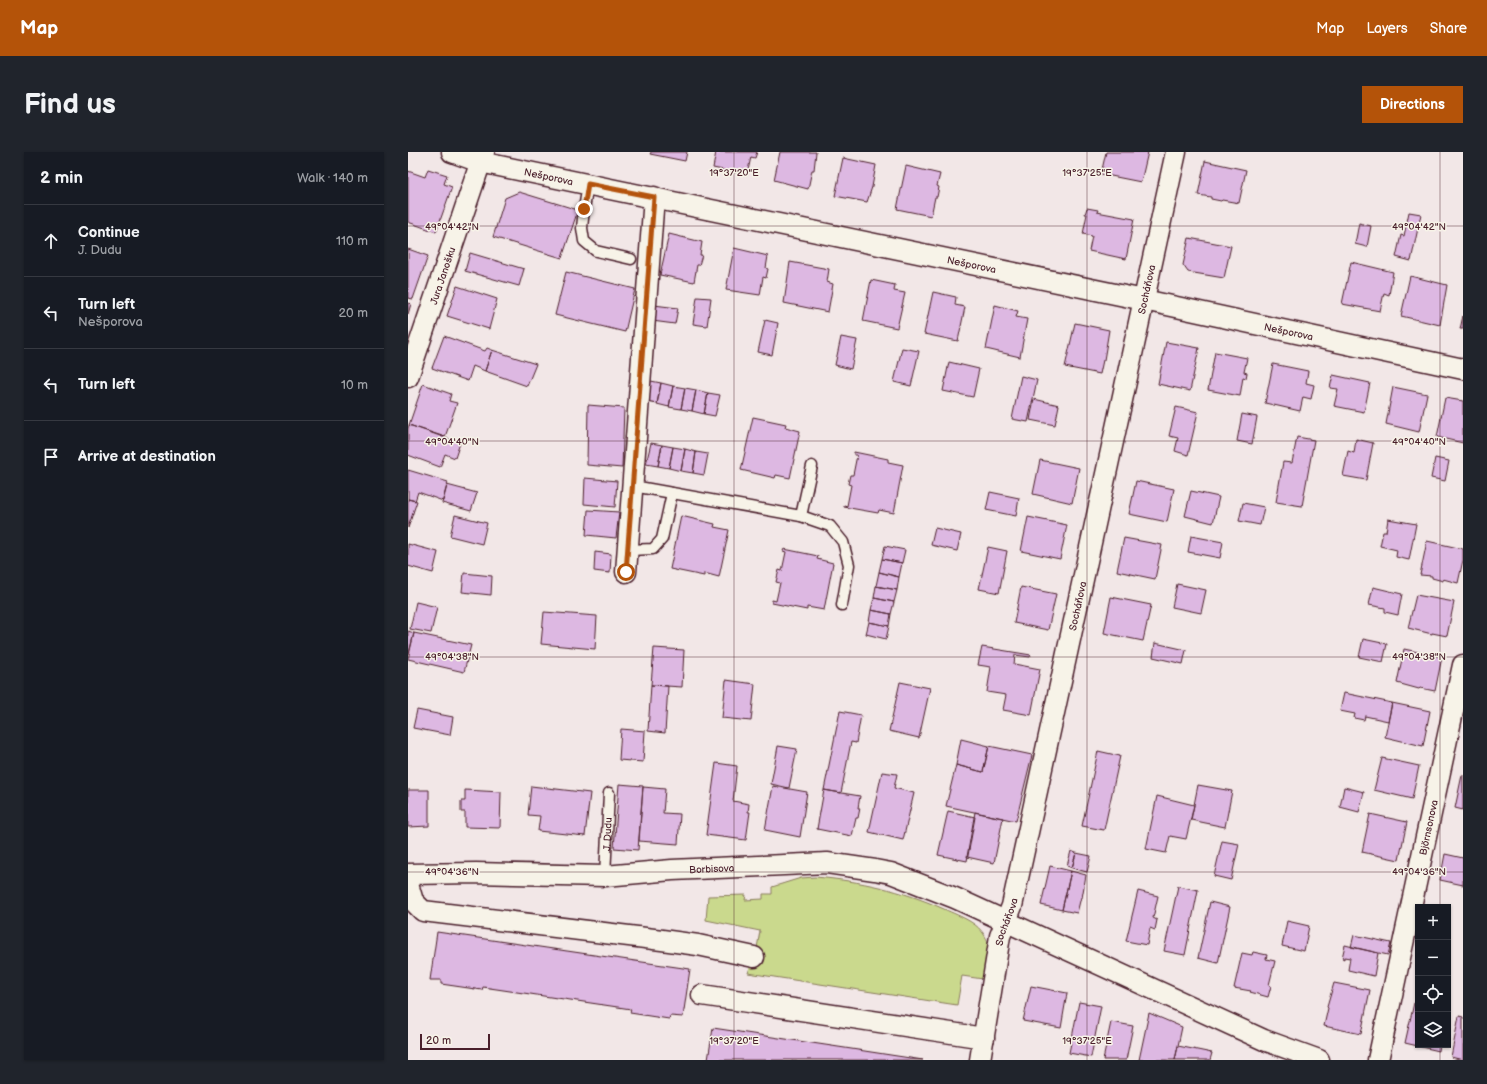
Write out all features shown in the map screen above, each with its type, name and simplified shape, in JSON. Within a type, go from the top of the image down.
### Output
[{"type":"street","name":"Nešporova","points":[[452,152],[482,157],[588,184],[1144,300],[1463,369]]},
{"type":"street","name":"Socháňova","points":[[980,1060],[1000,936],[1012,906],[1176,152]]},
{"type":"street","name":"Jura Janošku","points":[[408,377],[482,157]]},
{"type":"street","points":[[626,572],[654,197]]},
{"type":"street","name":"Björnsonova","points":[[1378,1060],[1463,664]]},
{"type":"street","name":"Borbisova","points":[[408,874],[605,876],[672,870],[827,863],[875,870],[891,874],[955,898],[1264,1040],[1319,1060]]},
{"type":"street","points":[[408,884],[413,901],[423,911],[662,940],[754,957]]},
{"type":"street","points":[[702,995],[984,1038]]},
{"type":"lane","points":[[588,184],[582,228],[584,241],[596,251],[631,259]]},
{"type":"lane","points":[[801,516],[812,466]]},
{"type":"lane","points":[[633,486],[801,516],[830,526],[843,542],[849,565],[842,605]]},
{"type":"lane","points":[[628,550],[653,549],[662,539],[672,493]]},
{"type":"lane","name":"J. Dudu","points":[[605,876],[609,793]]},
{"type":"green space","points":[[815,877],[881,887],[928,902],[970,922],[981,930],[988,943],[988,955],[983,979],[962,976],[957,1005],[748,973],[757,948],[760,931],[706,920],[708,896],[746,895],[745,900],[763,899],[763,894],[772,894],[772,887],[801,878]]},
{"type":"building","points":[[651,152],[687,152],[685,161],[650,154]]},
{"type":"building","points":[[716,152],[757,152],[755,158],[751,157],[747,175],[713,168]]},
{"type":"building","points":[[780,152],[816,152],[814,170],[812,170],[808,189],[774,180]]},
{"type":"building","points":[[1106,152],[1148,152],[1141,182],[1101,174]]},
{"type":"building","points":[[843,158],[876,165],[872,187],[867,202],[835,196]]},
{"type":"building","points":[[1205,161],[1246,170],[1239,203],[1221,201],[1211,199],[1211,197],[1198,195]]},
{"type":"building","points":[[906,166],[940,174],[937,186],[939,187],[937,197],[935,197],[931,216],[897,209]]},
{"type":"building","points":[[428,169],[447,175],[444,184],[452,187],[436,232],[408,222],[408,171],[425,177]]},
{"type":"building","points":[[519,192],[578,210],[562,258],[493,237],[505,198]]},
{"type":"building","points":[[1087,208],[1098,210],[1097,212],[1134,219],[1126,259],[1089,251],[1092,236],[1083,234]]},
{"type":"building","points":[[1409,212],[1421,214],[1411,261],[1396,257],[1401,235],[1404,236]]},
{"type":"building","points":[[1359,223],[1371,226],[1367,247],[1355,244]]},
{"type":"building","points":[[669,234],[702,242],[700,255],[702,255],[699,265],[697,265],[694,282],[660,275]]},
{"type":"building","points":[[1189,238],[1231,246],[1224,278],[1188,272],[1183,265]]},
{"type":"building","points":[[734,248],[768,256],[766,268],[768,269],[766,278],[763,277],[760,295],[726,290]]},
{"type":"building","points":[[408,249],[428,256],[413,299],[408,298]]},
{"type":"building","points":[[470,253],[524,269],[519,286],[465,271]]},
{"type":"building","points":[[790,262],[829,269],[827,282],[833,284],[828,312],[784,303]]},
{"type":"building","points":[[1351,262],[1393,272],[1389,295],[1384,293],[1380,311],[1342,304]]},
{"type":"building","points":[[566,272],[635,289],[625,332],[555,315]]},
{"type":"building","points":[[1410,276],[1447,285],[1440,325],[1401,316]]},
{"type":"building","points":[[871,280],[895,285],[894,291],[905,293],[897,328],[863,321]]},
{"type":"building","points":[[457,286],[497,299],[489,329],[447,316]]},
{"type":"building","points":[[933,292],[956,297],[955,305],[965,307],[958,341],[924,334]]},
{"type":"building","points":[[697,297],[711,298],[707,326],[693,324]]},
{"type":"building","points":[[408,303],[411,304],[408,314]]},
{"type":"building","points":[[654,305],[678,308],[675,324],[652,321]]},
{"type":"building","points":[[995,305],[1018,311],[1016,317],[1027,319],[1020,357],[986,349]]},
{"type":"building","points":[[1463,316],[1463,329],[1460,329]]},
{"type":"building","points":[[765,320],[778,323],[772,355],[758,352]]},
{"type":"building","points":[[1075,323],[1109,330],[1100,374],[1065,367]]},
{"type":"building","points":[[444,336],[485,351],[487,348],[492,350],[485,371],[473,366],[468,381],[432,368]]},
{"type":"building","points":[[841,337],[857,340],[851,369],[835,365]]},
{"type":"building","points":[[1166,342],[1199,348],[1190,391],[1158,384]]},
{"type":"building","points":[[902,348],[919,351],[911,386],[894,382]]},
{"type":"building","points":[[492,350],[536,364],[527,386],[485,371]]},
{"type":"building","points":[[1215,352],[1247,358],[1244,372],[1247,373],[1246,378],[1243,377],[1240,396],[1208,390]]},
{"type":"building","points":[[949,362],[979,369],[973,397],[943,391]]},
{"type":"building","points":[[1273,364],[1308,371],[1306,383],[1314,385],[1311,399],[1303,397],[1300,411],[1265,403]]},
{"type":"building","points":[[1333,375],[1370,383],[1364,412],[1334,406],[1338,389],[1330,388]]},
{"type":"building","points":[[1021,376],[1037,380],[1028,422],[1012,419]]},
{"type":"building","points":[[651,381],[661,383],[657,404],[647,402]]},
{"type":"building","points":[[661,383],[673,386],[669,407],[657,404]]},
{"type":"building","points":[[423,384],[451,394],[449,401],[457,403],[445,437],[409,425]]},
{"type":"building","points":[[673,386],[685,388],[681,409],[669,407]]},
{"type":"building","points":[[1393,387],[1427,394],[1419,432],[1386,424]]},
{"type":"building","points":[[685,388],[696,390],[692,411],[681,409]]},
{"type":"building","points":[[696,390],[708,393],[704,414],[692,411]]},
{"type":"building","points":[[708,393],[720,395],[715,416],[704,414]]},
{"type":"building","points":[[1445,398],[1463,401],[1463,443],[1437,437]]},
{"type":"building","points":[[1034,399],[1059,405],[1055,425],[1030,420]]},
{"type":"building","points":[[588,405],[624,408],[622,468],[587,465]]},
{"type":"building","points":[[1176,407],[1198,412],[1188,455],[1175,451],[1178,438],[1169,436]]},
{"type":"building","points":[[1242,414],[1257,417],[1252,444],[1237,441]]},
{"type":"building","points":[[753,417],[786,424],[785,427],[800,431],[790,478],[776,475],[775,478],[741,470]]},
{"type":"building","points":[[409,425],[460,443],[455,458],[445,454],[440,467],[408,455]]},
{"type":"building","points":[[1297,437],[1314,440],[1302,506],[1276,502],[1283,462],[1292,463]]},
{"type":"building","points":[[1356,439],[1373,443],[1366,480],[1343,476],[1348,451],[1354,453]]},
{"type":"building","points":[[651,443],[662,445],[658,466],[646,464]]},
{"type":"building","points":[[662,445],[673,447],[669,468],[658,466]]},
{"type":"building","points":[[673,447],[685,449],[681,471],[669,468]]},
{"type":"building","points":[[685,449],[696,452],[693,473],[681,471]]},
{"type":"building","points":[[696,452],[708,454],[704,475],[693,473]]},
{"type":"building","points":[[854,452],[888,459],[888,462],[903,465],[894,513],[879,510],[878,513],[844,507],[844,505],[847,506],[851,485],[848,484],[850,475],[853,475],[857,455],[854,455]]},
{"type":"building","points":[[1435,458],[1449,461],[1445,481],[1431,478]]},
{"type":"building","points":[[1040,460],[1079,468],[1072,503],[1033,494]]},
{"type":"building","points":[[408,470],[448,482],[443,501],[418,492],[415,501],[408,499]]},
{"type":"building","points":[[585,478],[617,481],[615,507],[584,504]]},
{"type":"building","points":[[1136,481],[1174,489],[1167,522],[1129,514]]},
{"type":"building","points":[[447,485],[477,493],[471,511],[442,503]]},
{"type":"building","points":[[1191,491],[1219,497],[1213,523],[1185,516]]},
{"type":"building","points":[[990,492],[1019,498],[1016,516],[986,510]]},
{"type":"building","points":[[408,499],[417,501],[408,528]]},
{"type":"building","points":[[1243,503],[1264,507],[1260,525],[1239,521]]},
{"type":"building","points":[[588,510],[619,512],[616,538],[586,535]]},
{"type":"building","points":[[455,515],[487,523],[482,544],[450,536]]},
{"type":"building","points":[[681,516],[715,524],[714,527],[729,530],[719,577],[704,573],[704,576],[670,569]]},
{"type":"building","points":[[1028,517],[1067,525],[1060,559],[1021,551]]},
{"type":"building","points":[[1388,519],[1416,524],[1409,560],[1396,557],[1397,550],[1380,546],[1383,532],[1386,532]]},
{"type":"building","points":[[935,528],[961,534],[957,551],[931,545]]},
{"type":"building","points":[[1191,536],[1223,542],[1220,558],[1188,552]]},
{"type":"building","points":[[1124,538],[1162,545],[1155,579],[1117,571]]},
{"type":"building","points":[[1427,541],[1463,549],[1463,560],[1458,583],[1443,579],[1443,581],[1432,578],[1432,576],[1420,575]]},
{"type":"building","points":[[408,544],[438,552],[433,573],[408,566]]},
{"type":"building","points":[[885,546],[905,550],[902,563],[882,559]]},
{"type":"building","points":[[988,547],[1007,551],[999,593],[979,589]]},
{"type":"building","points":[[784,549],[818,556],[817,559],[833,563],[824,610],[807,607],[807,610],[772,603],[772,600],[776,601],[780,583],[776,582],[779,570],[782,571],[786,552],[783,551]]},
{"type":"building","points":[[595,552],[611,554],[610,573],[594,571]]},
{"type":"building","points":[[882,559],[902,563],[899,577],[879,572]]},
{"type":"building","points":[[879,572],[899,577],[897,590],[876,586]]},
{"type":"building","points":[[464,573],[492,576],[491,595],[462,592]]},
{"type":"building","points":[[1177,584],[1206,590],[1201,613],[1172,607]]},
{"type":"building","points":[[876,586],[897,590],[894,602],[874,598]]},
{"type":"building","points":[[1021,587],[1056,594],[1048,630],[1014,623]]},
{"type":"building","points":[[1373,587],[1402,594],[1398,615],[1385,612],[1385,608],[1369,605]]},
{"type":"building","points":[[1416,595],[1454,602],[1447,636],[1408,628]]},
{"type":"building","points":[[1111,597],[1151,605],[1143,641],[1104,633]]},
{"type":"building","points":[[874,598],[894,602],[891,614],[871,610]]},
{"type":"building","points":[[416,602],[437,607],[431,633],[410,629]]},
{"type":"building","points":[[871,610],[891,614],[889,626],[869,622]]},
{"type":"building","points":[[544,612],[597,616],[595,649],[541,644]]},
{"type":"building","points":[[869,622],[889,626],[886,639],[866,634]]},
{"type":"building","points":[[408,631],[414,633],[409,653],[408,652]]},
{"type":"building","points":[[414,633],[471,645],[464,672],[408,659]]},
{"type":"building","points":[[1363,639],[1387,644],[1383,662],[1359,657]]},
{"type":"building","points":[[1155,643],[1186,650],[1183,664],[1153,657]]},
{"type":"building","points":[[982,647],[1031,655],[1030,657],[1015,655],[1014,664],[1040,669],[1031,715],[1003,710],[1006,695],[987,692],[991,667],[978,665]]},
{"type":"building","points":[[654,648],[684,650],[682,687],[651,685]]},
{"type":"building","points":[[1404,649],[1442,657],[1435,691],[1419,689],[1397,683]]},
{"type":"building","points":[[726,680],[755,684],[751,721],[722,718]]},
{"type":"building","points":[[900,682],[930,688],[919,738],[889,731]]},
{"type":"building","points":[[651,685],[668,686],[665,733],[648,731]]},
{"type":"building","points":[[1344,693],[1392,703],[1388,721],[1365,716],[1364,720],[1354,718],[1355,714],[1340,711]]},
{"type":"building","points":[[1392,703],[1430,711],[1423,746],[1385,737]]},
{"type":"building","points":[[417,710],[453,717],[450,735],[413,728]]},
{"type":"building","points":[[840,711],[861,715],[856,743],[851,742],[841,793],[824,790]]},
{"type":"building","points":[[621,729],[645,731],[643,762],[619,760]]},
{"type":"building","points":[[961,739],[989,746],[983,772],[956,765]]},
{"type":"building","points":[[778,746],[797,749],[789,788],[771,784]]},
{"type":"building","points":[[989,746],[1032,755],[1016,821],[946,806],[956,765],[983,772]]},
{"type":"building","points":[[1098,751],[1120,756],[1104,830],[1082,826]]},
{"type":"building","points":[[1382,758],[1419,766],[1412,799],[1374,790]]},
{"type":"building","points":[[716,763],[737,766],[733,801],[749,804],[748,812],[750,812],[746,840],[706,835]]},
{"type":"building","points":[[882,772],[897,774],[894,788],[914,793],[903,840],[869,832]]},
{"type":"building","points":[[1463,775],[1463,810],[1455,808]]},
{"type":"building","points":[[619,784],[643,786],[638,850],[614,848]]},
{"type":"building","points":[[1198,785],[1232,791],[1225,827],[1191,820]]},
{"type":"building","points":[[531,786],[590,793],[585,836],[538,831],[540,816],[528,815]]},
{"type":"building","points":[[773,786],[807,792],[800,837],[765,830]]},
{"type":"building","points":[[643,787],[665,789],[663,813],[680,814],[678,844],[639,841]]},
{"type":"building","points":[[1344,787],[1364,792],[1359,812],[1340,807]]},
{"type":"building","points":[[408,790],[429,790],[429,826],[408,827]]},
{"type":"building","points":[[465,790],[501,792],[500,828],[465,827],[465,812],[461,812],[461,801],[465,801]]},
{"type":"building","points":[[824,790],[860,796],[858,818],[856,818],[852,836],[817,829]]},
{"type":"building","points":[[1157,796],[1194,805],[1186,839],[1170,836],[1166,853],[1146,849]]},
{"type":"building","points":[[948,811],[975,817],[967,861],[938,855]]},
{"type":"building","points":[[975,812],[1003,818],[994,863],[967,857]]},
{"type":"building","points":[[1370,814],[1407,822],[1399,860],[1362,852]]},
{"type":"building","points":[[1222,841],[1239,844],[1231,880],[1214,876]]},
{"type":"building","points":[[1071,851],[1076,853],[1072,868],[1067,866]]},
{"type":"building","points":[[1076,853],[1091,856],[1087,872],[1072,868]]},
{"type":"building","points":[[1445,854],[1463,858],[1463,885],[1440,880]]},
{"type":"building","points":[[1050,866],[1071,871],[1062,910],[1041,905]]},
{"type":"building","points":[[1071,871],[1086,875],[1082,898],[1081,897],[1077,913],[1062,910]]},
{"type":"building","points":[[1178,886],[1198,890],[1185,955],[1164,951]]},
{"type":"building","points":[[1138,891],[1158,896],[1153,918],[1157,920],[1155,930],[1150,928],[1147,945],[1126,941]]},
{"type":"building","points":[[1210,902],[1230,907],[1218,963],[1198,958]]},
{"type":"building","points":[[1287,921],[1309,926],[1304,951],[1282,946]]},
{"type":"building","points":[[437,932],[690,969],[683,1017],[670,1016],[669,1019],[630,1013],[631,1009],[483,987],[482,990],[441,984],[441,980],[430,980]]},
{"type":"building","points":[[1354,935],[1391,943],[1388,955],[1351,947]]},
{"type":"building","points":[[1345,945],[1378,953],[1374,976],[1348,970],[1350,958],[1342,958]]},
{"type":"building","points":[[1253,952],[1267,955],[1266,959],[1275,961],[1269,985],[1271,986],[1268,997],[1250,992],[1251,991],[1234,988],[1242,953],[1252,955]]},
{"type":"building","points":[[1334,983],[1370,990],[1361,1034],[1324,1026],[1327,1007]]},
{"type":"building","points":[[1031,986],[1067,993],[1061,1028],[1023,1021]]},
{"type":"building","points":[[1079,1002],[1101,1006],[1091,1057],[1069,1053]]},
{"type":"building","points":[[1414,1003],[1415,1045],[1405,1043]]},
{"type":"building","points":[[1149,1013],[1182,1027],[1175,1060],[1139,1060]]},
{"type":"building","points":[[1459,1016],[1463,1017],[1463,1060],[1451,1057]]},
{"type":"building","points":[[1111,1022],[1133,1026],[1126,1060],[1103,1060]]},
{"type":"building","points":[[713,1028],[858,1050],[923,1060],[708,1060]]},
{"type":"building","points":[[1178,1046],[1212,1053],[1210,1060],[1175,1060]]},
{"type":"building","points":[[1426,1048],[1440,1048],[1439,1051]]},
{"type":"route","points":[[584,209],[588,184],[654,197],[626,572]]}]
